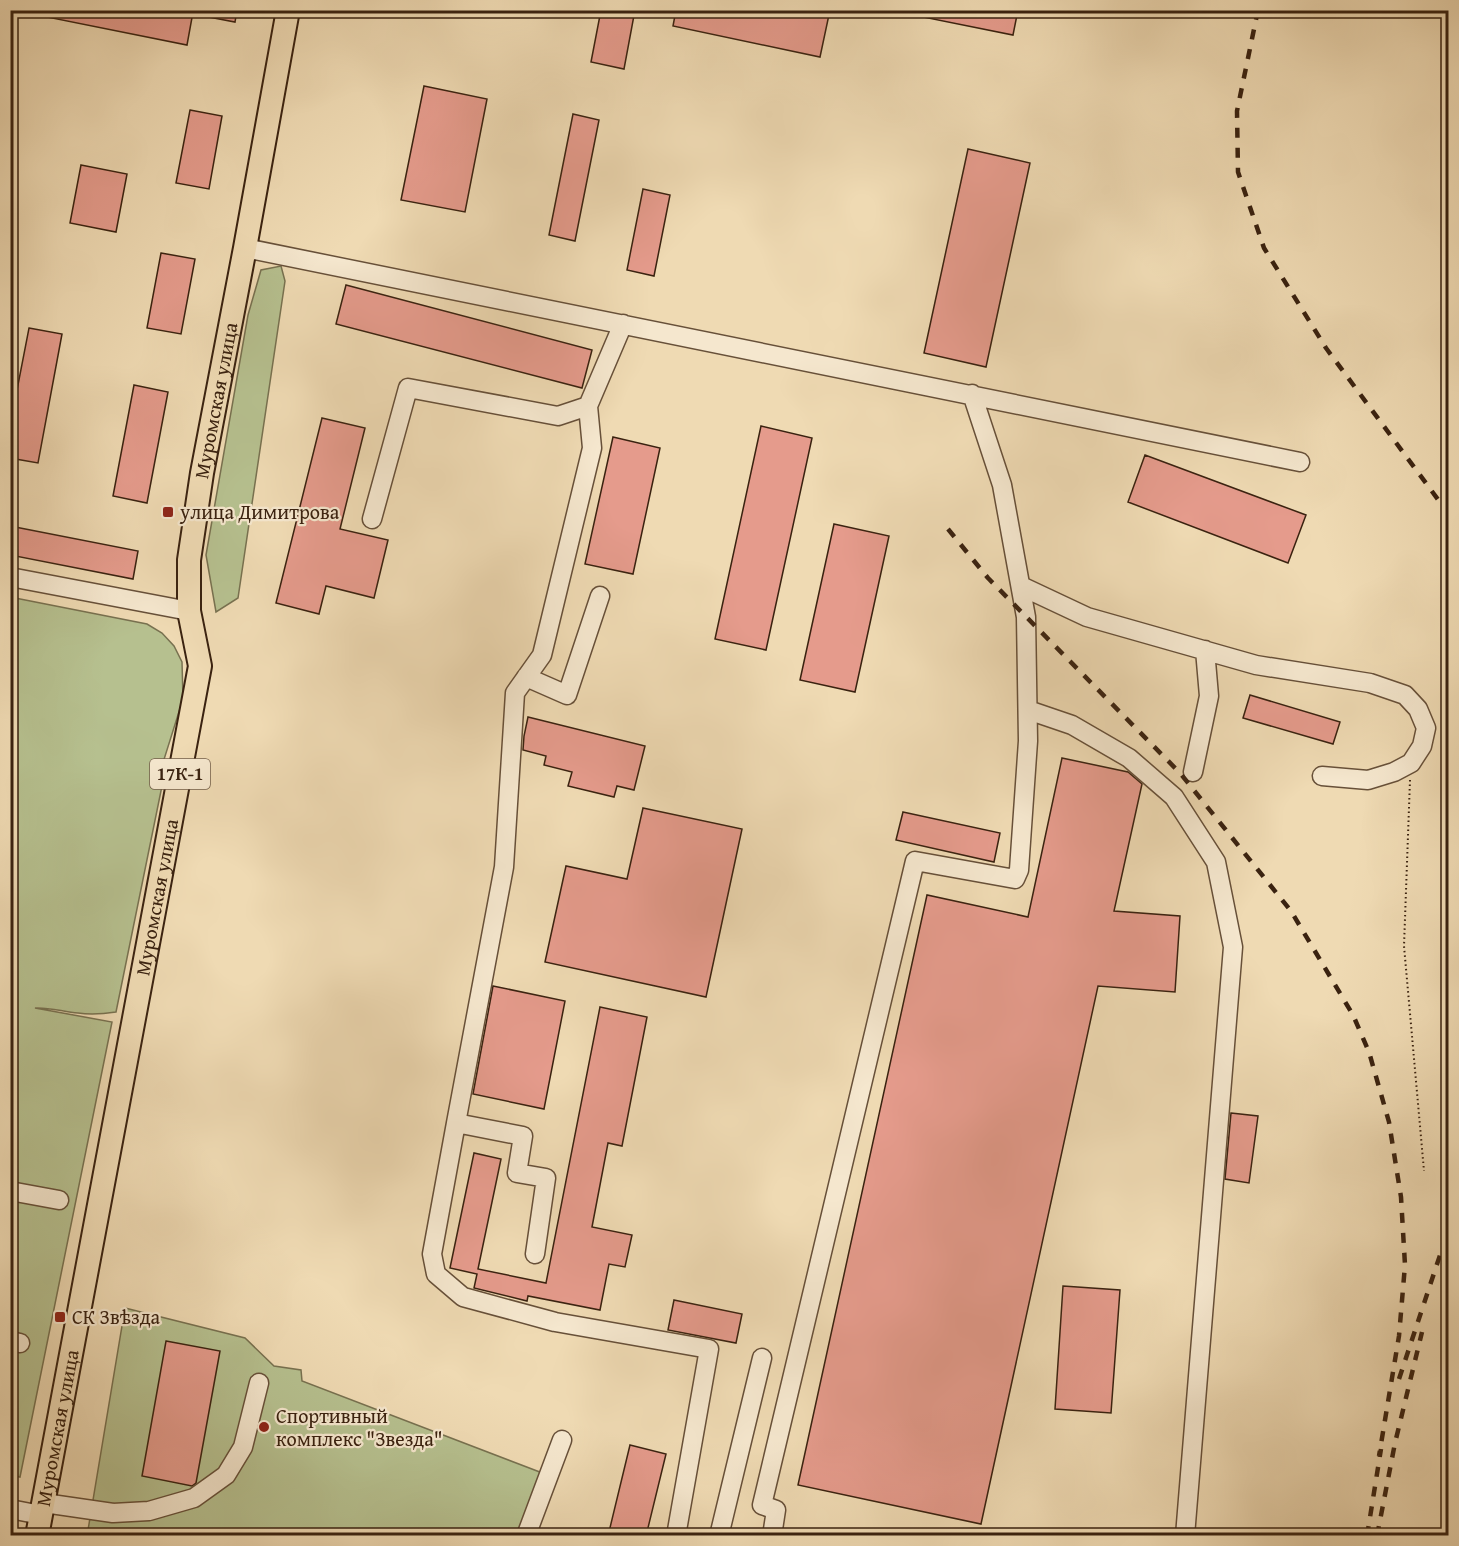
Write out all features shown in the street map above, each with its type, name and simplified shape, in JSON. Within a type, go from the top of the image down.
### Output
[{"type":"main road","name":"Муромская улица","points":[[41,1518],[200,666],[189,611],[190,549],[288,10]]},
{"type":"street","points":[[245,248],[1300,462]]},
{"type":"street","points":[[623,324],[588,406],[592,448],[542,655],[515,693],[504,867],[432,1254],[436,1274],[463,1297],[555,1322],[709,1349],[676,1536]]},
{"type":"street","points":[[372,519],[408,388],[558,416],[588,406]]},
{"type":"street","points":[[772,1536],[776,1510],[762,1505],[915,861],[1015,879],[1018,870],[1028,741],[1026,617],[1002,485],[972,394]]},
{"type":"street","points":[[10,577],[189,611]]},
{"type":"street","points":[[1021,586],[1087,617],[1256,665],[1370,683],[1405,695],[1418,709],[1426,728],[1422,746],[1411,763],[1394,772],[1368,780],[1322,776]]},
{"type":"street","points":[[526,677],[567,695],[600,596]]},
{"type":"street","points":[[1193,772],[1209,696],[1204,650]]},
{"type":"street","points":[[1028,710],[1072,725],[1129,758],[1174,797],[1216,862],[1233,947],[1185,1536]]},
{"type":"street","points":[[456,1123],[522,1136],[517,1173],[546,1178],[535,1254]]},
{"type":"street","points":[[10,1191],[59,1200]]},
{"type":"street","points":[[718,1536],[762,1358]]},
{"type":"street","points":[[10,1509],[41,1518],[149,1510],[194,1498],[226,1475],[243,1448],[259,1383]]},
{"type":"street","points":[[526,1536],[562,1440]]},
{"type":"path","points":[[1411,763],[1404,946],[1424,1171]]},
{"type":"green space","points":[[281,266],[285,281],[238,598],[216,612],[206,555],[248,315],[261,270]]},
{"type":"green space","points":[[10,597],[147,624],[162,633],[174,646],[182,662],[183,699],[161,769],[162,786],[116,1012],[88,1014],[35,1008],[112,1022],[20,1477],[10,1475]]},
{"type":"green space","name":"Спортивный комплекс \"Звезда\"","points":[[125,1308],[245,1338],[274,1366],[301,1370],[302,1381],[545,1474],[524,1535],[87,1536]]},
{"type":"building","points":[[42,10],[186,10],[193,12],[187,45],[42,16]]},
{"type":"building","points":[[204,10],[237,10],[235,22],[203,16]]},
{"type":"building","points":[[601,10],[635,10],[624,69],[591,62]]},
{"type":"building","points":[[676,10],[830,10],[820,57],[673,26]]},
{"type":"building","points":[[918,10],[1018,10],[1013,35],[918,16]]},
{"type":"building","points":[[424,86],[487,99],[465,212],[401,200]]},
{"type":"building","points":[[190,110],[222,116],[209,189],[176,183]]},
{"type":"building","points":[[573,114],[599,120],[575,241],[549,235]]},
{"type":"building","points":[[968,149],[1030,163],[986,367],[924,353]]},
{"type":"building","points":[[81,165],[127,174],[116,232],[70,223]]},
{"type":"building","points":[[643,189],[670,195],[654,276],[627,270]]},
{"type":"building","points":[[161,253],[195,259],[181,334],[147,328]]},
{"type":"building","points":[[346,285],[592,350],[582,388],[336,324]]},
{"type":"building","points":[[29,328],[62,334],[38,463],[10,458],[10,426]]},
{"type":"building","points":[[134,385],[168,392],[147,503],[113,496]]},
{"type":"building","points":[[322,418],[365,428],[340,529],[388,540],[374,598],[326,586],[319,614],[276,603]]},
{"type":"building","points":[[761,426],[812,438],[766,650],[715,639]]},
{"type":"building","points":[[613,437],[660,448],[633,574],[585,564]]},
{"type":"building","points":[[1145,455],[1306,515],[1288,563],[1128,502]]},
{"type":"building","points":[[834,524],[889,536],[855,692],[800,680]]},
{"type":"building","points":[[10,526],[138,551],[133,579],[10,555]]},
{"type":"building","points":[[1250,695],[1340,722],[1333,744],[1243,718]]},
{"type":"building","points":[[528,717],[645,746],[634,790],[617,786],[614,797],[568,786],[572,772],[544,765],[546,756],[523,750]]},
{"type":"building","points":[[1062,758],[1128,772],[1142,784],[1114,911],[1180,916],[1175,992],[1098,986],[981,1524],[798,1485],[927,895],[1028,917]]},
{"type":"building","points":[[643,808],[742,829],[706,997],[545,962],[566,866],[627,879]]},
{"type":"building","points":[[903,812],[1000,833],[994,862],[896,840]]},
{"type":"building","points":[[493,986],[565,1001],[544,1109],[473,1094]]},
{"type":"building","points":[[600,1007],[647,1017],[622,1146],[608,1143],[592,1227],[632,1235],[625,1267],[609,1264],[600,1310],[528,1296],[527,1301],[474,1288],[477,1274],[450,1268],[474,1153],[501,1159],[478,1269],[546,1283]]},
{"type":"building","points":[[1231,1113],[1258,1116],[1249,1183],[1225,1179]]},
{"type":"building","points":[[1063,1286],[1120,1290],[1111,1413],[1055,1409]]},
{"type":"building","points":[[674,1300],[742,1314],[736,1343],[668,1330]]},
{"type":"building","points":[[166,1341],[220,1351],[196,1483],[192,1486],[142,1476]]},
{"type":"building","points":[[630,1445],[666,1454],[646,1536],[608,1536]]},
{"type":"railway","points":[[1258,10],[1237,111],[1238,172],[1264,248],[1326,348],[1448,513]]},
{"type":"railway","points":[[948,529],[988,578],[1180,773],[1291,911],[1353,1015],[1369,1052],[1389,1122],[1401,1197],[1405,1265],[1399,1336],[1379,1456]]},
{"type":"railway","points":[[1399,1379],[1448,1231]]},
{"type":"railway","points":[[1377,1536],[1395,1443],[1422,1332]]},
{"type":"railway","points":[[1367,1536],[1381,1449]]},
{"type":"railway","points":[[1445,1536],[1448,1507]]},
{"type":"place","name":"улица Димитрова","points":[[168,512]]},
{"type":"place","name":"СК Звѣзда","points":[[60,1317]]},
{"type":"place","name":"Спортивный комплекс \"Звезда\"","points":[[264,1427]]}]
